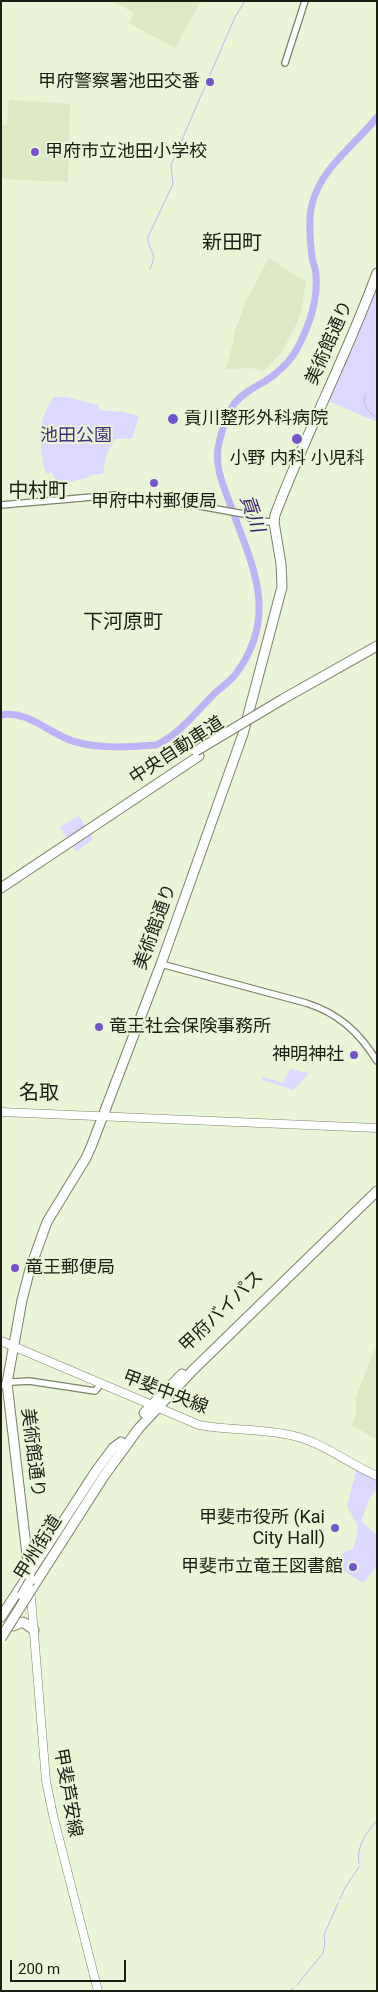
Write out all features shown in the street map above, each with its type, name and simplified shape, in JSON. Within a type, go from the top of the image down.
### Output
[{"type":"highway","name":"美術館通り","points":[[31,1597],[27,1545],[4,1385],[30,1269],[45,1227],[86,1158],[160,964],[232,766],[280,597],[282,576],[274,522],[279,505],[377,273]]},
{"type":"highway","name":"中央自動車道","points":[[1,881],[197,753],[377,646]]},
{"type":"highway","name":"中央自動車道","points":[[284,701],[377,652]]},
{"type":"highway","name":"中央自動車道","points":[[1,888],[63,842]]},
{"type":"highway","name":"甲府バイパス","points":[[102,1474],[154,1406],[377,1184]]},
{"type":"highway","name":"甲府バイパス","points":[[154,1406],[200,1364],[377,1191]]},
{"type":"highway","points":[[1,1645],[126,1449],[124,1443]]},
{"type":"highway","name":"甲州街道","points":[[1,1617],[96,1471],[113,1448],[124,1443]]},
{"type":"highway","name":"甲州街道","points":[[1,1626],[102,1474]]},
{"type":"highway","name":"甲州街道","points":[[1,1638],[102,1474]]},
{"type":"highway","points":[[27,1545],[31,1551],[43,1552]]},
{"type":"highway","points":[[13,1626],[23,1622],[34,1630]]},
{"type":"main road","points":[[1,1112],[377,1128]]},
{"type":"main road","name":"甲斐中央線","points":[[1,1341],[199,1425],[296,1436],[320,1446],[377,1476]]},
{"type":"main road","name":"甲斐芦安線","points":[[31,1597],[48,1788],[98,1991]]},
{"type":"street","points":[[285,63],[304,1]]},
{"type":"street","points":[[1,505],[115,495],[169,500],[244,514],[255,521],[274,522]]},
{"type":"street","points":[[160,964],[322,1009],[349,1026],[377,1061]]},
{"type":"street","points":[[4,1385],[29,1381],[95,1391],[101,1384]]},
{"type":"shaded area","points":[[112,1],[201,1],[175,48],[129,23],[134,13]]},
{"type":"shaded area","name":"甲府市立池田小学校","points":[[9,100],[70,104],[68,182],[1,179],[1,125],[7,125]]},
{"type":"shaded area","points":[[269,258],[301,279],[306,280],[298,321],[282,352],[264,371],[251,368],[226,369],[234,333],[246,301]]},
{"type":"shaded area","points":[[377,1342],[377,1440],[352,1425],[356,1414],[356,1398]]},
{"type":"green space","points":[[377,284],[377,422],[326,400]]},
{"type":"green space","name":"池田公園","points":[[54,397],[67,397],[98,405],[100,410],[123,412],[139,416],[132,439],[115,439],[106,455],[103,474],[89,475],[89,477],[58,485],[52,472],[46,474],[41,434],[44,415]]},
{"type":"green space","points":[[79,816],[93,839],[76,852],[60,827]]},
{"type":"green space","points":[[290,1069],[309,1073],[294,1090],[262,1080],[263,1077],[283,1083]]},
{"type":"green space","points":[[356,1471],[377,1480],[377,1490],[370,1497],[361,1521],[377,1535],[377,1566],[363,1583],[337,1567],[344,1552],[353,1549],[358,1530],[358,1526],[347,1507]]},
{"type":"waterway","points":[[150,269],[153,254],[148,237],[173,184],[171,165],[235,17],[245,1]]},
{"type":"waterway","name":"貢川","points":[[1,715],[21,716],[66,739],[95,746],[156,745],[173,735],[228,682],[235,675],[249,653],[257,631],[258,589],[246,546],[220,473],[217,458],[220,438],[227,418],[237,400],[269,379],[283,367],[292,357],[302,339],[312,312],[316,293],[316,273],[312,257],[310,230],[312,204],[323,179],[331,168],[377,117]]},
{"type":"waterway","points":[[366,394],[365,405],[377,418]]},
{"type":"waterway","points":[[359,1863],[361,1845],[366,1834],[377,1820]]},
{"type":"waterway","points":[[340,1899],[359,1867]]},
{"type":"waterway","points":[[297,1985],[323,1953],[324,1935],[338,1903]]},
{"type":"waterway","points":[[289,1991],[294,1988]]},
{"type":"place","name":"甲府警察署池田交番","points":[[210,82]]},
{"type":"place","name":"甲府市立池田小学校","points":[[35,152]]},
{"type":"place","name":"貢川整形外科病院","points":[[173,419]]},
{"type":"place","name":"小野 内科 小児科","points":[[297,439]]},
{"type":"place","name":"甲府中村郵便局","points":[[154,483]]},
{"type":"place","name":"竜王社会保険事務所","points":[[99,1027]]},
{"type":"place","name":"神明神社","points":[[354,1055]]},
{"type":"place","name":"竜王郵便局","points":[[15,1268]]},
{"type":"place","name":"甲斐市役所 (Kai City Hall)","points":[[335,1528]]},
{"type":"place","name":"甲斐市立竜王図書館","points":[[353,1567]]},
{"type":"district","name":"新田町","points":[[232,244]]},
{"type":"district","name":"中村町","points":[[38,492]]},
{"type":"district","name":"下河原町","points":[[123,623]]},
{"type":"district","name":"名取","points":[[39,1094]]}]
